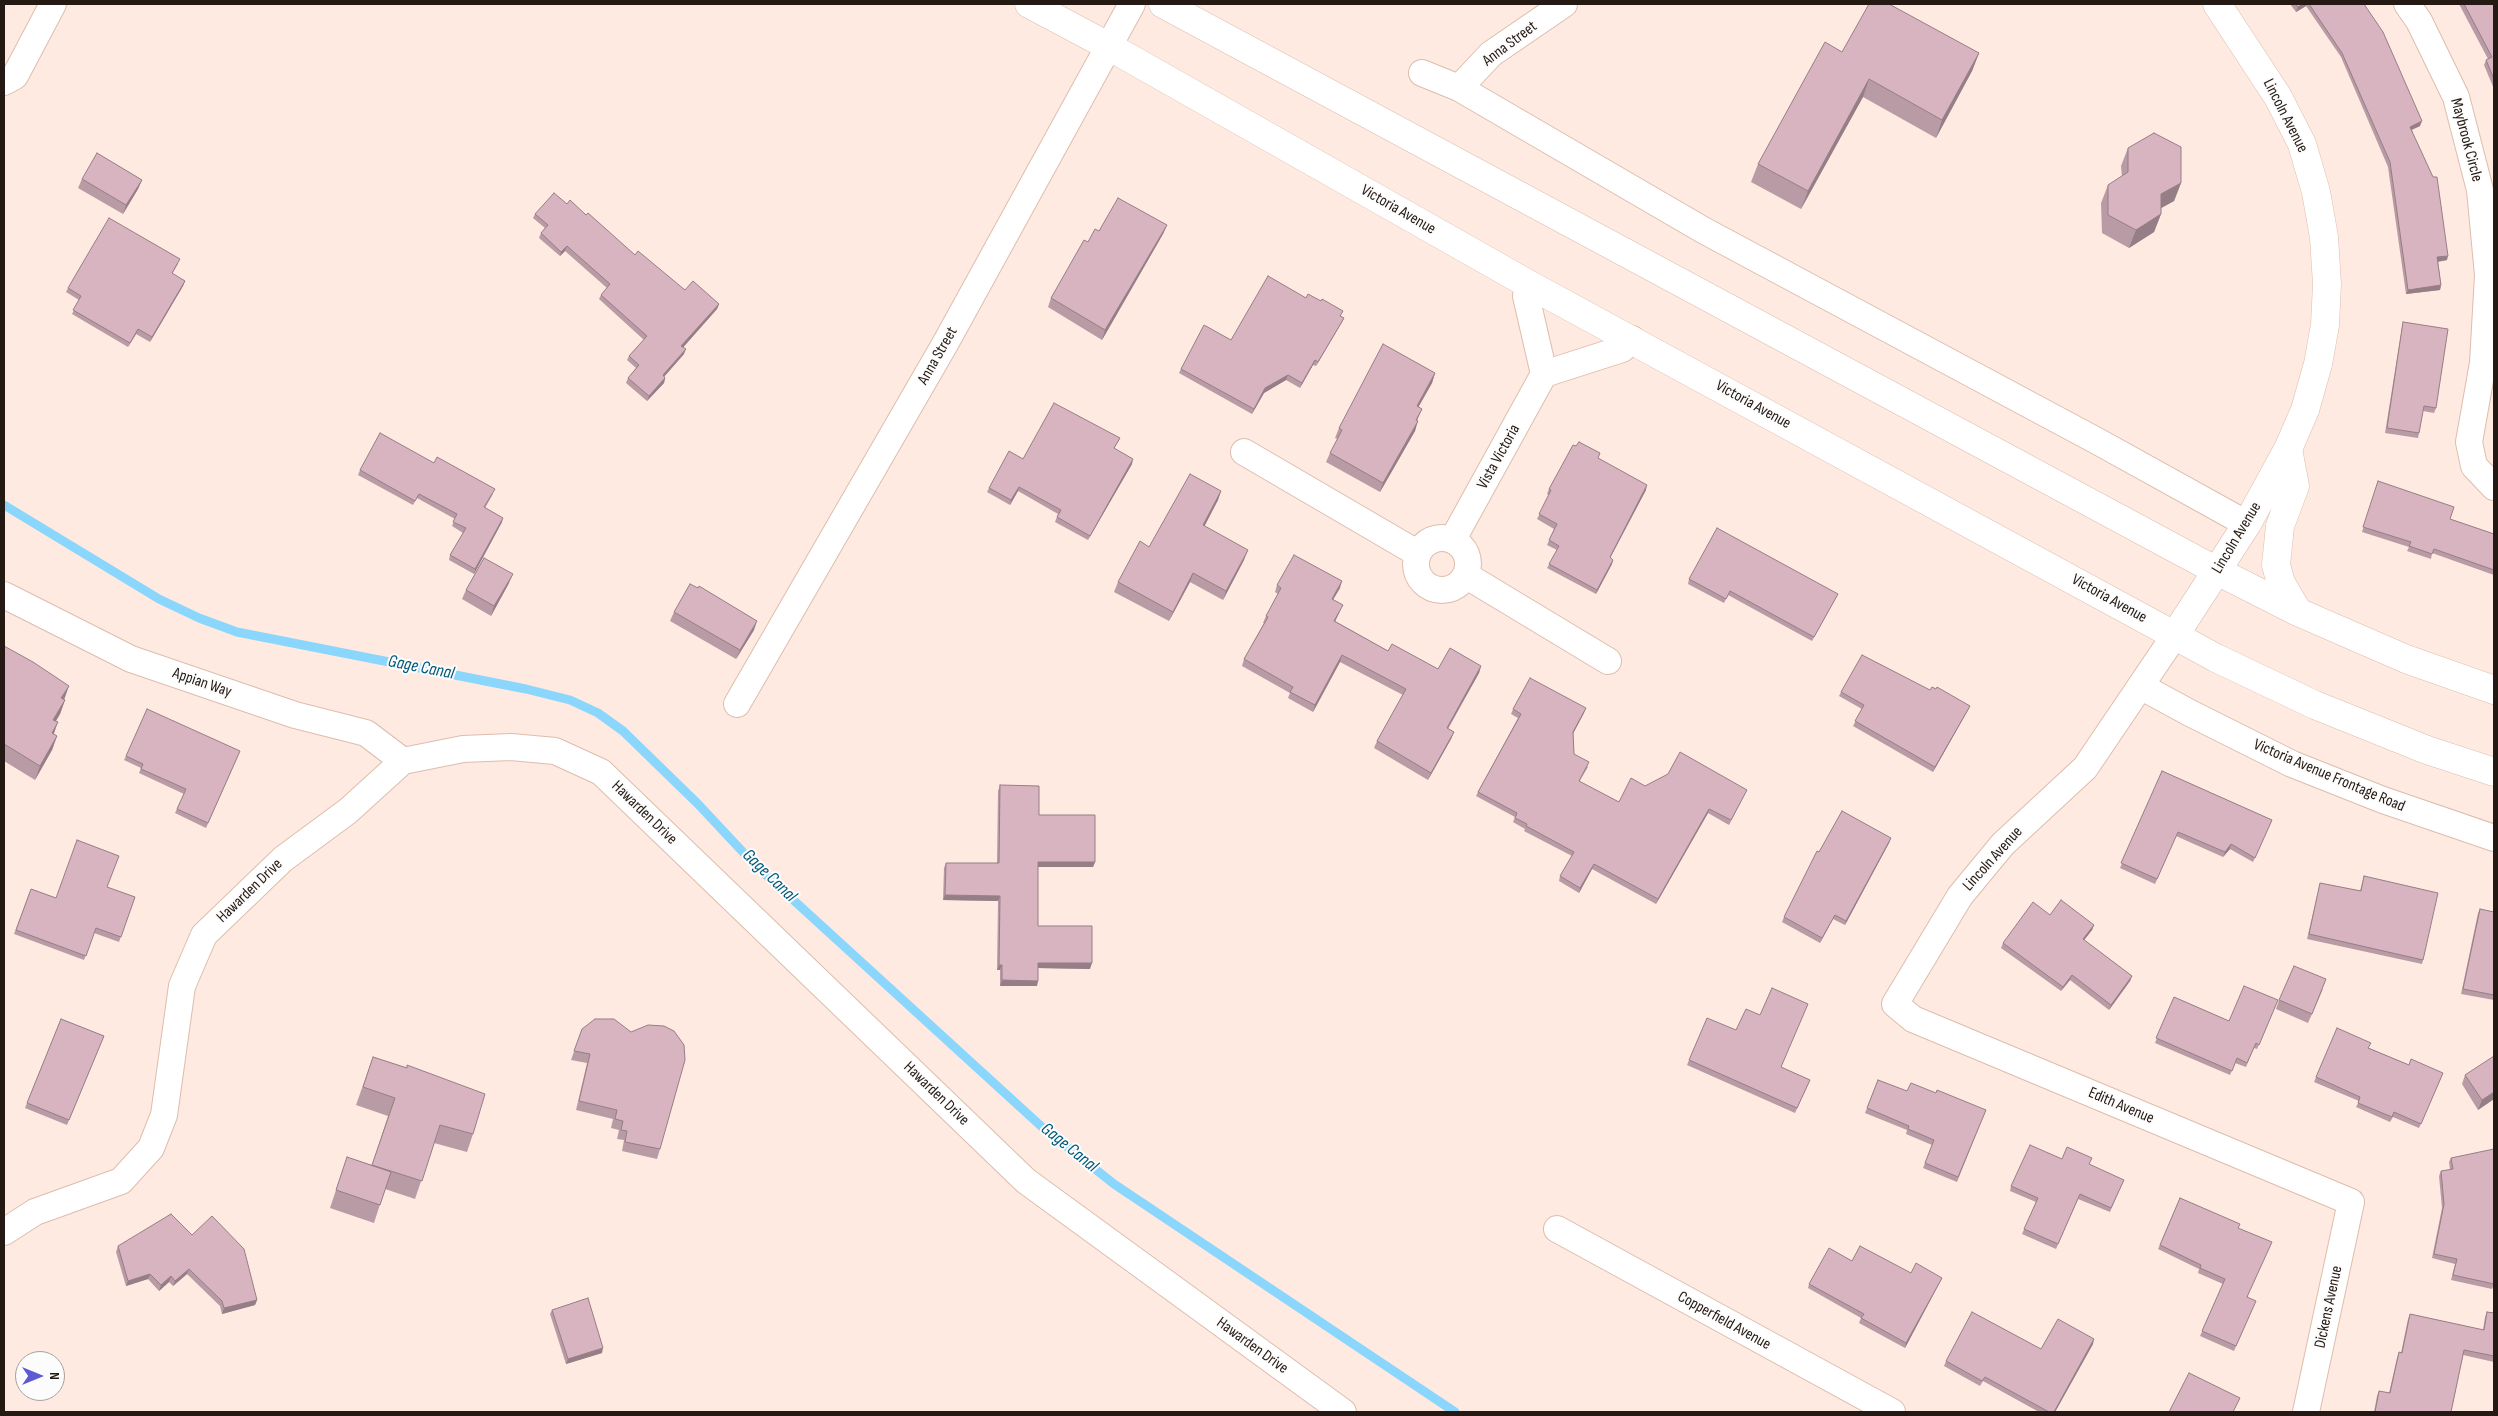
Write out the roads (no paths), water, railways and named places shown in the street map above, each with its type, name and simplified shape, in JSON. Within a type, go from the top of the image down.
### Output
[{"type":"main road","name":"Victoria Avenue","points":[[1028,4],[1110,47],[1530,285],[2216,658],[2315,705],[2427,750],[2494,772]]},
{"type":"main road","points":[[1163,4],[2217,571],[2298,612],[2406,659],[2494,690]]},
{"type":"main road","name":"Lincoln Avenue","points":[[2175,635],[2247,524],[2288,449],[2305,410],[2318,364],[2325,325],[2327,293],[2324,237],[2316,192],[2302,144],[2278,97],[2217,4]]},
{"type":"main road","points":[[2288,449],[2295,486],[2280,526],[2276,565],[2281,583],[2298,612]]},
{"type":"street","points":[[4,82],[15,76],[53,4]]},
{"type":"street","name":"Anna Street","points":[[737,704],[945,344],[1132,4]]},
{"type":"street","name":"Anna Street","points":[[1459,88],[1491,54],[1564,4]]},
{"type":"street","name":"Maybrook Circle","points":[[2407,4],[2419,21],[2456,97],[2480,190],[2488,275],[2482,363],[2469,442],[2474,466],[2494,487]]},
{"type":"street","points":[[1422,73],[1459,88],[1703,230],[2247,524]]},
{"type":"street","points":[[1530,285],[1526,296],[1544,374],[1622,349],[1632,339]]},
{"type":"street","name":"Vista Victoria","points":[[1453,539],[1544,374]]},
{"type":"street","points":[[1244,452],[1417,553]]},
{"type":"street","points":[[1432,538],[1453,539],[1468,554],[1466,576],[1451,590],[1431,589],[1416,574],[1417,553],[1432,538]]},
{"type":"street","points":[[1466,576],[1608,661]]},
{"type":"street","name":"Appian Way","points":[[4,595],[131,659],[295,715],[366,733],[403,761]]},
{"type":"street","name":"Lincoln Avenue","points":[[1895,1004],[1960,896],[2003,844],[2085,768],[2142,687],[2175,635]]},
{"type":"street","name":"Victoria Avenue Frontage Road","points":[[2142,687],[2292,764],[2383,800],[2494,838]]},
{"type":"street","name":"Hawarden Drive","points":[[4,1232],[35,1212],[121,1181],[151,1148],[164,1116],[182,986],[204,936],[283,859],[348,811],[403,761],[463,749],[511,747],[556,751],[601,772],[1026,1181],[1343,1412]]},
{"type":"street","name":"Edith Avenue","points":[[1895,1004],[1913,1019],[2351,1202]]},
{"type":"street","name":"Dickens Avenue","points":[[2306,1412],[2351,1202]]},
{"type":"street","name":"Copperfield Avenue","points":[[1557,1229],[1892,1412]]},
{"type":"waterway","name":"Gage Canal","points":[[4,505],[159,599],[199,618],[237,632],[526,689],[570,700],[598,713],[623,731],[698,804],[755,865],[1042,1127],[1114,1184],[1455,1412]]}]
